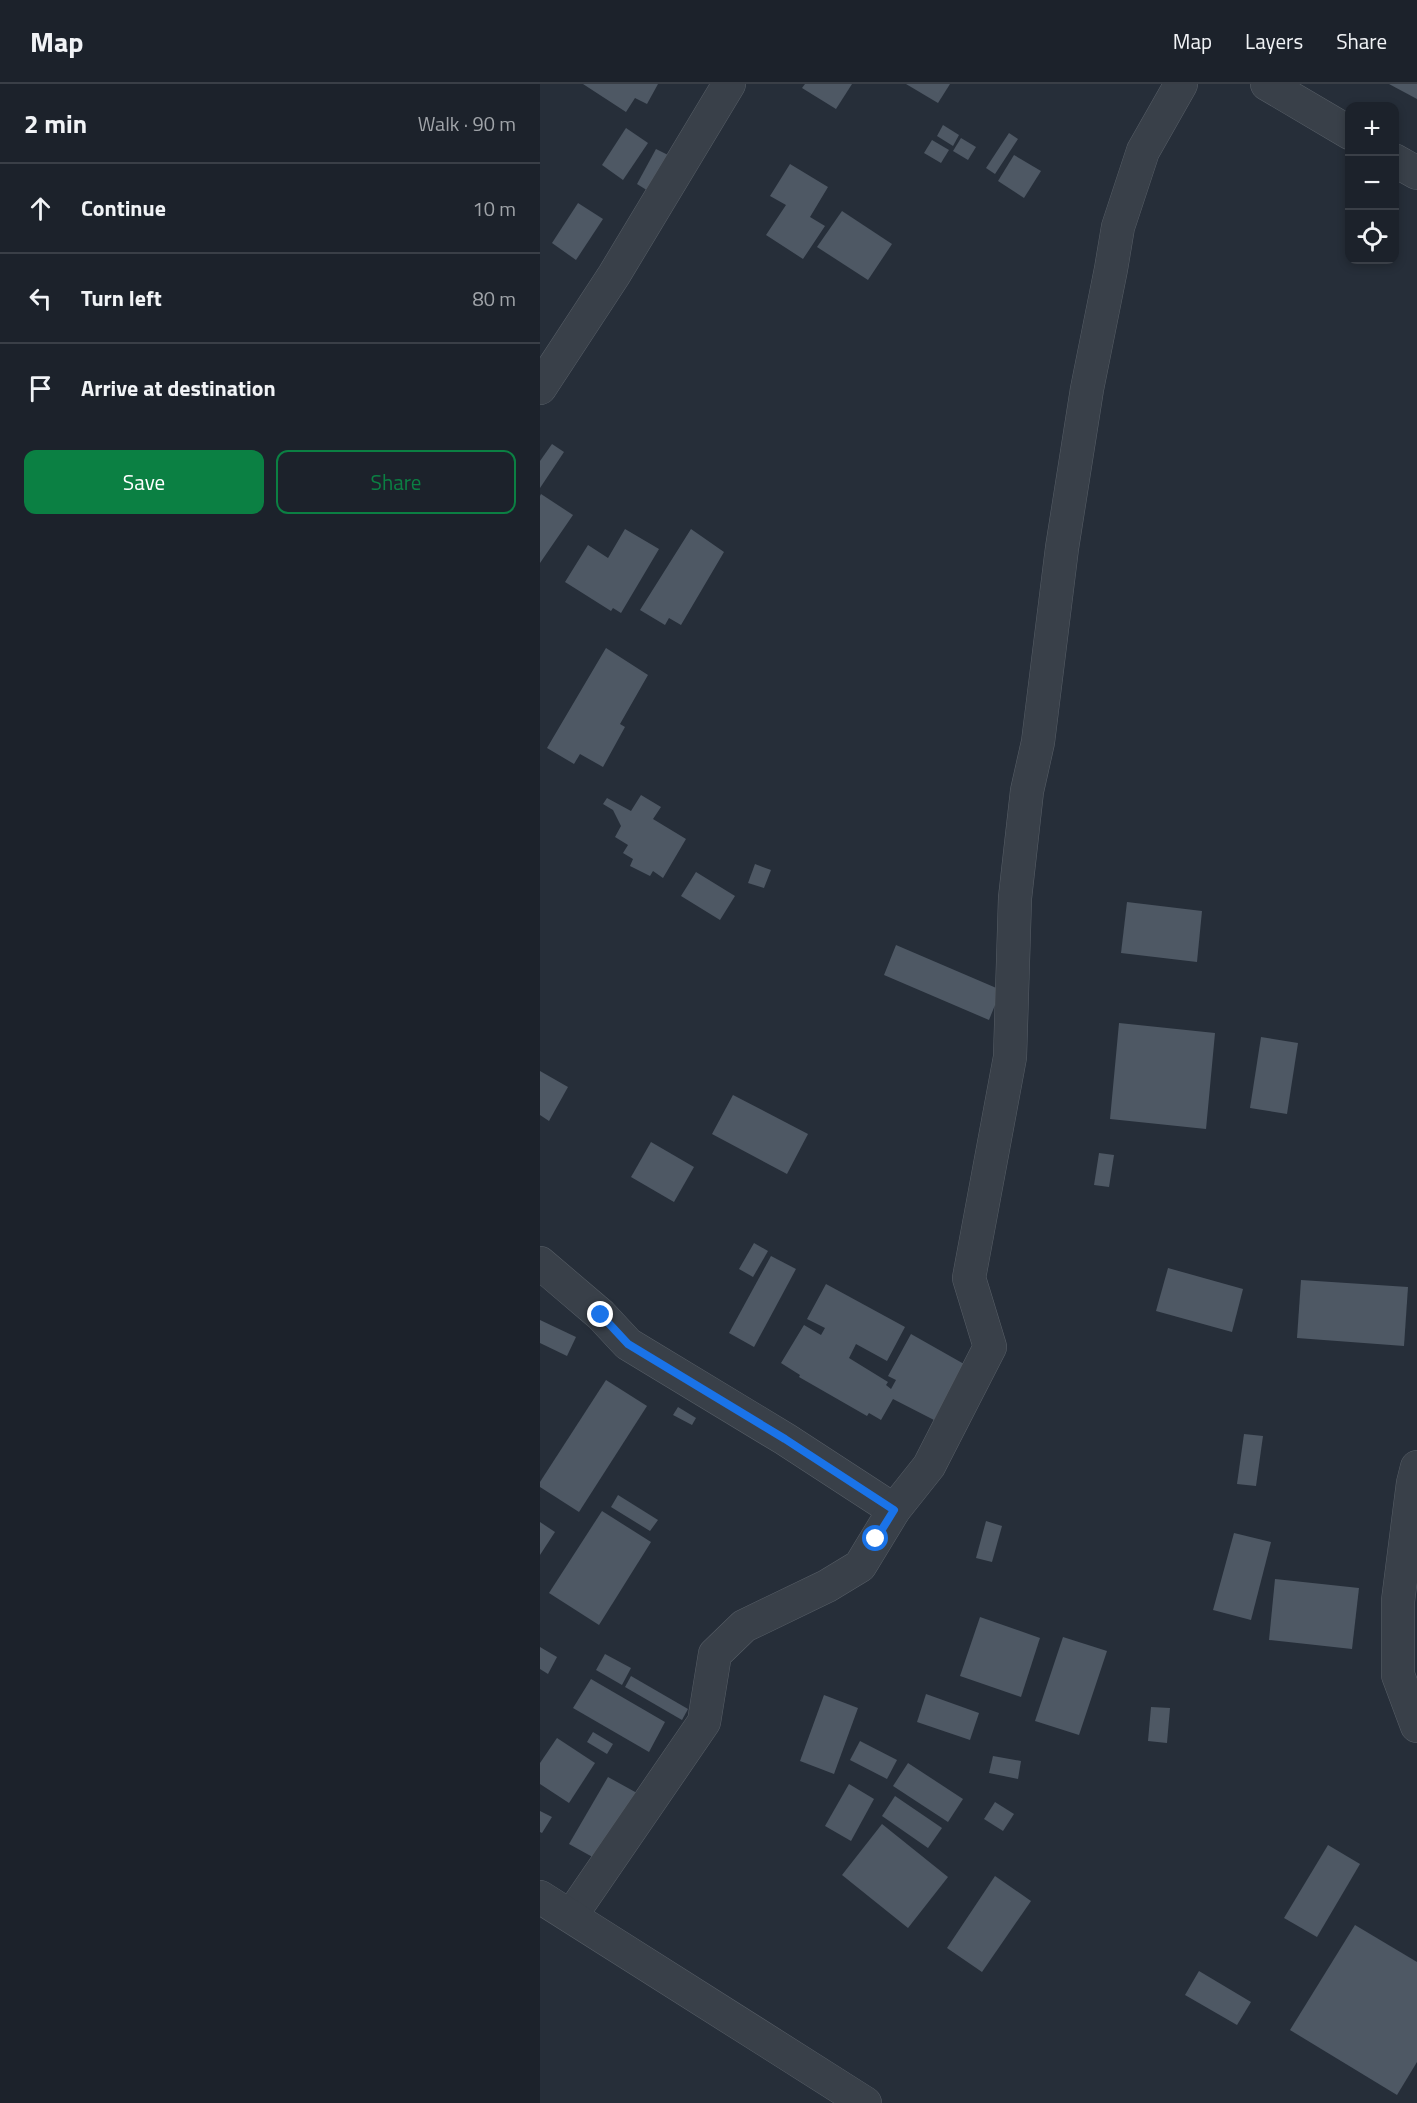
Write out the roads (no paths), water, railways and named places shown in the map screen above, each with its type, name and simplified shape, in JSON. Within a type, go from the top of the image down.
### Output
[{"type":"street","points":[[540,388],[614,275],[729,84]]},
{"type":"street","points":[[571,1916],[704,1722],[715,1654],[744,1626],[827,1586],[860,1566],[894,1510],[928,1466],[990,1347],[969,1278],[1010,1057],[1015,898],[1027,791],[1038,742],[1062,548],[1087,389],[1118,227],[1143,151],[1181,84]]},
{"type":"street","points":[[1267,84],[1345,130]]},
{"type":"street","points":[[1399,162],[1417,173]]},
{"type":"street","points":[[540,1263],[601,1315],[628,1344],[785,1439],[894,1510]]},
{"type":"street","points":[[1417,1467],[1398,1601],[1398,1675],[1417,1726]]},
{"type":"street","points":[[540,1897],[865,2103]]}]
